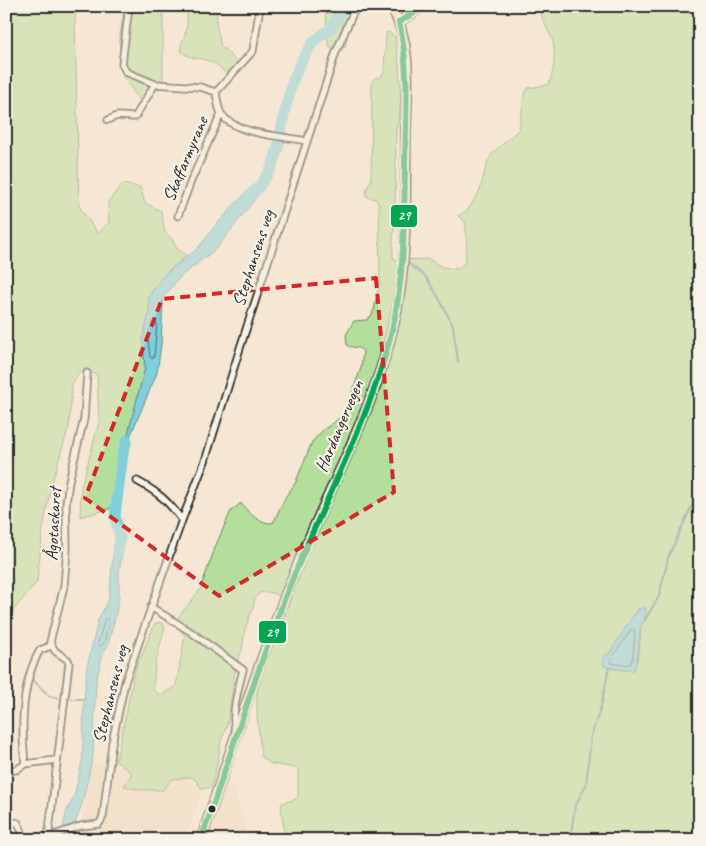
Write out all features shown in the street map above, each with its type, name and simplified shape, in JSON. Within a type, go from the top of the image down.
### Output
[{"type":"main road","points":[[399,22],[414,13],[419,6]]},
{"type":"main road","name":"Hardangervegen","points":[[201,840],[281,607],[369,402],[392,330],[399,296],[403,246],[407,99],[406,58],[399,22],[391,7]]},
{"type":"street","points":[[129,6],[122,64],[128,75],[155,84],[200,87],[216,92],[253,51],[260,6]]},
{"type":"street","name":"Stephansens veg","points":[[48,838],[75,828],[99,824],[103,817],[112,743],[123,690],[133,655],[205,461],[336,52],[356,6]]},
{"type":"street","points":[[108,120],[117,116],[136,117],[155,84]]},
{"type":"street","name":"Skaffarmyrane","points":[[178,216],[191,181],[221,114],[216,92]]},
{"type":"street","name":"Skaffarmyrane","points":[[221,114],[237,126],[271,135],[307,141]]},
{"type":"street","name":"Ågotaskaret","points":[[51,646],[64,586],[67,549],[66,504],[69,481],[84,419],[87,373]]},
{"type":"street","points":[[137,481],[153,490],[168,502],[182,520]]},
{"type":"street","points":[[151,607],[191,632],[243,670],[233,726],[237,735]]},
{"type":"street","points":[[25,764],[23,720],[30,675],[40,650],[51,646],[54,651],[68,660],[69,663],[48,838]]},
{"type":"street","points":[[6,770],[16,770],[25,764],[56,760]]},
{"type":"street","points":[[6,820],[18,823],[22,832],[22,840]]},
{"type":"highlighted area","points":[[376,278],[394,492],[219,596],[85,498],[162,299]]},
{"type":"shaded area","points":[[91,762],[206,782],[188,831],[182,840],[73,840],[83,816]]},
{"type":"shaded area","points":[[226,783],[233,784],[247,840],[201,840],[209,816]]},
{"type":"green space","points":[[6,6],[77,6],[75,18],[79,206],[98,234],[109,222],[108,201],[123,184],[140,187],[145,203],[161,211],[165,232],[172,239],[177,249],[187,255],[163,276],[149,296],[149,315],[143,338],[145,368],[123,453],[116,507],[80,517],[81,488],[99,422],[97,374],[80,371],[72,385],[69,426],[51,486],[43,528],[37,582],[7,618],[11,654],[6,655]]},
{"type":"green space","points":[[125,6],[163,6],[163,86],[140,101],[123,77],[119,40]]},
{"type":"green space","points":[[187,6],[218,6],[216,24],[221,46],[240,68],[231,78],[214,63],[188,56],[181,51],[187,28]]},
{"type":"green space","points":[[325,6],[361,6],[348,33],[345,48],[330,47],[328,44]]},
{"type":"green space","points":[[540,6],[700,6],[700,840],[285,840],[281,806],[282,803],[298,797],[298,770],[296,768],[271,764],[261,756],[257,714],[257,692],[282,599],[274,593],[268,592],[259,593],[255,598],[245,629],[242,650],[236,665],[227,726],[221,741],[211,787],[202,789],[192,777],[172,779],[163,790],[140,790],[124,786],[132,773],[116,761],[135,670],[155,623],[160,622],[165,626],[155,665],[153,690],[161,695],[176,686],[185,636],[174,621],[200,590],[216,545],[231,511],[241,503],[255,518],[273,523],[286,496],[295,484],[312,442],[345,411],[361,368],[363,352],[360,349],[347,345],[346,335],[354,321],[366,320],[371,316],[380,281],[379,204],[375,199],[366,196],[366,190],[371,181],[372,81],[375,78],[381,77],[384,72],[386,33],[389,32],[395,37],[400,84],[400,108],[396,131],[393,258],[397,260],[429,259],[442,267],[457,269],[465,263],[467,239],[465,221],[458,216],[468,210],[480,190],[487,163],[492,154],[519,129],[524,96],[528,88],[548,85],[552,76],[554,63],[553,44],[540,11]],"holes":[[[639,608],[641,632],[634,670],[609,668],[609,654]]]},
{"type":"water","points":[[257,186],[260,188],[259,194],[217,248],[180,277],[163,298],[161,345],[157,373],[123,453],[145,368],[143,338],[149,315],[149,296],[163,276],[197,249],[214,227],[251,187]]},
{"type":"water","points":[[120,538],[122,554],[119,571],[119,596],[108,645],[103,654],[96,681],[93,755],[83,801],[69,840],[60,840],[67,810],[74,797],[82,761],[87,667],[98,620],[109,599],[114,545]]},
{"type":"water","points":[[642,607],[645,608],[646,614],[640,630],[638,655],[634,670],[622,670],[604,666],[603,660],[606,654],[609,654],[633,616]]},
{"type":"waterway","points":[[249,197],[259,187],[271,169],[278,148],[293,80],[302,60],[314,41],[330,29],[345,6]]},
{"type":"waterway","points":[[408,263],[426,277],[439,298],[453,326],[458,362]]},
{"type":"waterway","points":[[118,552],[120,538],[115,516],[123,453],[127,440]]},
{"type":"waterway","points":[[645,620],[659,596],[669,555],[700,488]]},
{"type":"waterway","points":[[570,840],[575,806],[586,785],[591,736],[601,706],[609,668]]},
{"type":"waterway","points":[[32,679],[49,696],[58,698]]},
{"type":"waterway","points":[[70,699],[85,699]]},
{"type":"transit line","name":"29","points":[[201,840],[281,608],[370,401],[392,330],[402,268],[404,205],[406,75],[399,22],[414,13],[419,6]]}]
